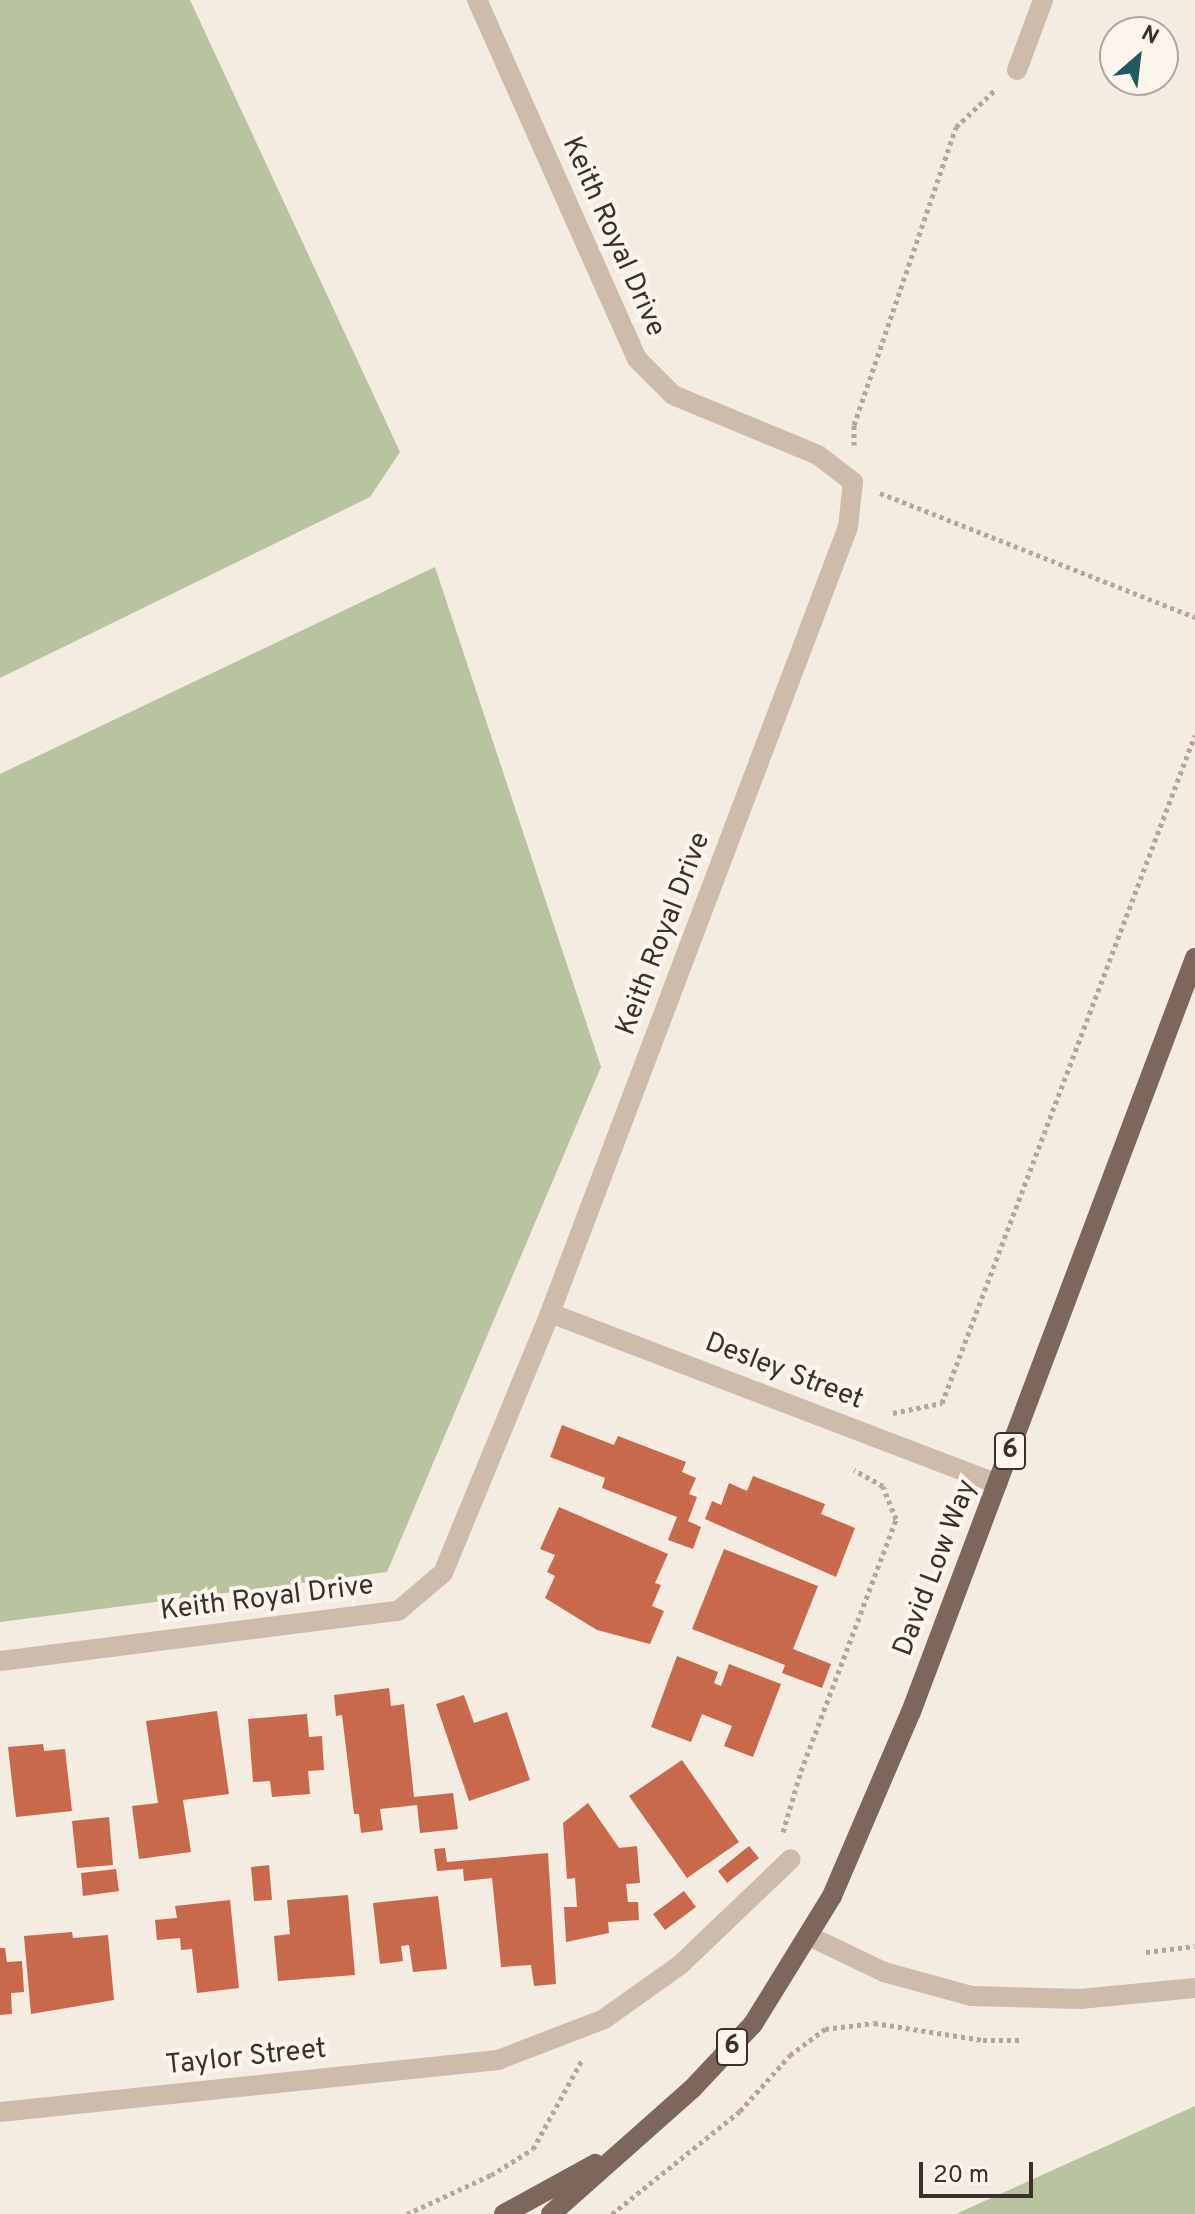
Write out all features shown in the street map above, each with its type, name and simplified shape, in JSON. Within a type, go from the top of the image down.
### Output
[{"type":"main road","name":"David Low Way","points":[[551,2214],[634,2142],[753,2024],[811,1937],[911,1712],[1195,958]]},
{"type":"main road","name":"David Low Way","points":[[504,2214],[634,2142]]},
{"type":"street","name":"Keith Royal Drive","points":[[0,1661],[398,1611],[443,1573],[550,1313],[848,527],[853,482],[818,455],[673,395],[637,359],[477,0]]},
{"type":"street","points":[[1017,70],[1043,0]]},
{"type":"street","name":"Desley Street","points":[[550,1313],[997,1484]]},
{"type":"street","name":"Taylor Street","points":[[0,2112],[498,2060],[604,2019],[680,1965],[791,1859]]},
{"type":"street","points":[[811,1937],[884,1972],[971,1996],[1080,1999],[1195,1988]]},
{"type":"path","points":[[1017,70],[956,127],[854,425],[853,482],[1195,617]]},
{"type":"path","points":[[867,1434],[897,1409],[942,1403],[1195,735]]},
{"type":"path","points":[[780,1841],[801,1771],[896,1519],[883,1486],[854,1470]]},
{"type":"path","points":[[1146,1952],[1195,1946]]},
{"type":"path","points":[[407,2214],[491,2175],[533,2149],[604,2019]]},
{"type":"path","points":[[612,2214],[740,2111],[790,2055],[825,2029],[874,2023],[983,2040],[1022,2040]]},
{"type":"green space","points":[[0,0],[190,0],[400,452],[370,497],[0,678]]},
{"type":"green space","points":[[435,567],[601,1067],[387,1572],[0,1622],[0,774]]},
{"type":"green space","points":[[1195,2106],[1195,2214],[958,2214],[958,2213]]},
{"type":"building","points":[[562,1425],[614,1445],[618,1436],[686,1462],[682,1472],[696,1478],[689,1494],[697,1497],[688,1521],[701,1527],[693,1549],[668,1540],[677,1517],[602,1488],[605,1478],[550,1457]]},
{"type":"building","points":[[753,1476],[825,1504],[821,1514],[855,1528],[836,1577],[705,1519],[712,1501],[721,1505],[729,1483],[747,1491]]},
{"type":"building","points":[[559,1507],[668,1554],[655,1583],[661,1585],[652,1606],[664,1611],[650,1644],[597,1630],[545,1598],[555,1576],[547,1572],[555,1555],[540,1549]]},
{"type":"building","points":[[724,1549],[818,1586],[793,1649],[831,1664],[822,1688],[782,1673],[785,1665],[692,1629]]},
{"type":"building","points":[[677,1656],[718,1672],[714,1683],[721,1686],[729,1664],[781,1684],[753,1757],[724,1746],[732,1726],[702,1714],[691,1742],[651,1727]]},
{"type":"building","points":[[389,1688],[391,1706],[404,1704],[414,1797],[453,1793],[458,1829],[420,1833],[417,1805],[380,1809],[383,1830],[361,1833],[359,1814],[354,1814],[342,1715],[336,1716],[334,1695]]},
{"type":"building","points":[[464,1695],[474,1723],[507,1712],[530,1780],[469,1801],[436,1704]]},
{"type":"building","points":[[217,1711],[229,1794],[183,1800],[191,1852],[139,1859],[132,1806],[158,1803],[146,1721]]},
{"type":"building","points":[[307,1714],[309,1737],[322,1736],[324,1770],[308,1771],[310,1794],[272,1797],[270,1781],[253,1782],[248,1719]]},
{"type":"building","points":[[43,1744],[44,1751],[65,1749],[72,1811],[16,1817],[8,1747]]},
{"type":"building","points":[[682,1760],[739,1842],[687,1878],[629,1796]]},
{"type":"building","points":[[588,1803],[619,1848],[637,1846],[640,1883],[626,1884],[628,1902],[638,1902],[639,1920],[608,1922],[609,1933],[566,1942],[564,1907],[577,1907],[575,1878],[567,1879],[563,1823]]},
{"type":"building","points":[[109,1817],[113,1865],[77,1868],[72,1821]]},
{"type":"building","points":[[749,1846],[759,1858],[727,1883],[718,1871]]},
{"type":"building","points":[[445,1848],[447,1862],[548,1853],[556,1984],[534,1986],[531,1965],[501,1967],[492,1878],[464,1881],[463,1869],[437,1871],[434,1849]]},
{"type":"building","points":[[269,1865],[272,1900],[254,1901],[251,1867]]},
{"type":"building","points":[[116,1869],[119,1891],[83,1896],[81,1873]]},
{"type":"building","points":[[684,1891],[696,1907],[665,1930],[653,1914]]},
{"type":"building","points":[[348,1895],[355,1975],[278,1981],[274,1936],[290,1934],[287,1900]]},
{"type":"building","points":[[438,1896],[447,1969],[413,1972],[409,1945],[401,1946],[403,1961],[380,1964],[373,1903]]},
{"type":"building","points":[[230,1900],[239,1988],[197,1993],[192,1949],[181,1950],[180,1938],[157,1940],[155,1920],[177,1918],[175,1906]]},
{"type":"building","points":[[72,1932],[73,1938],[108,1935],[114,2000],[31,2014],[24,1936]]},
{"type":"building","points":[[0,1948],[5,1948],[7,1962],[22,1961],[24,1992],[11,1993],[12,2014],[0,2015]]}]
